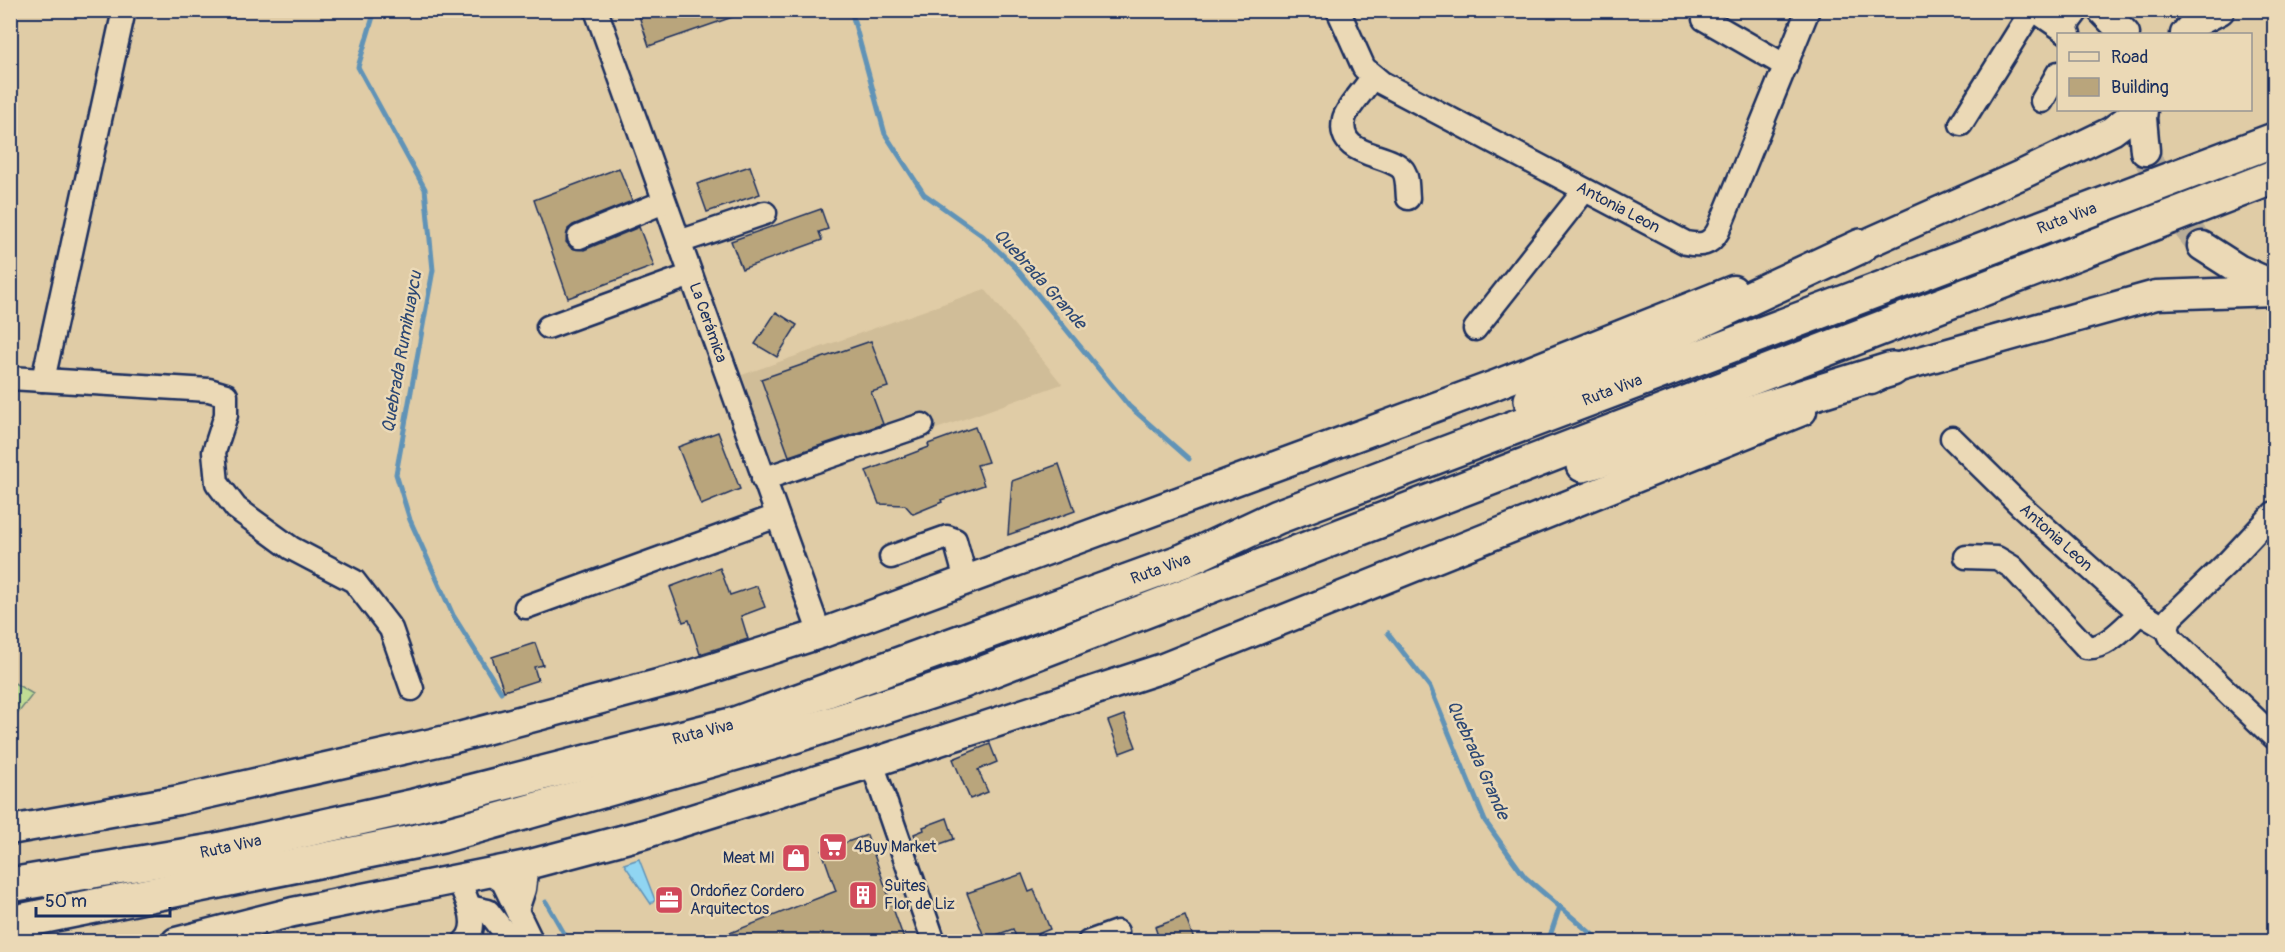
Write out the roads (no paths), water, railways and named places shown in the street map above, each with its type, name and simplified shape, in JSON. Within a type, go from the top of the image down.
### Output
[{"type":"highway","name":"Ruta Viva","points":[[10,885],[245,844],[414,806],[735,724],[1185,560],[1277,517],[2274,140]]},
{"type":"highway","name":"Ruta Viva","points":[[10,923],[442,836],[782,740],[963,681],[2274,177]]},
{"type":"highway","points":[[1277,517],[1861,246]]},
{"type":"highway","points":[[1309,547],[1420,523],[1592,462],[1892,369]]},
{"type":"main road","points":[[2102,10],[2124,33]]},
{"type":"main road","points":[[2186,33],[2195,23],[2220,10]]},
{"type":"main road","points":[[10,830],[179,800],[455,738],[684,676],[820,634],[1495,385],[1738,288],[1861,246],[2025,173],[2112,131],[2141,111]]},
{"type":"main road","points":[[2142,111],[2145,151]]},
{"type":"main road","points":[[2202,246],[2238,269],[2274,285]]},
{"type":"main road","points":[[176,942],[293,912],[649,840],[841,780],[872,763],[1163,668],[1820,404],[1892,369],[2156,295],[2274,291]]},
{"type":"street","points":[[43,380],[124,10]]},
{"type":"street","name":"La Cerámica","points":[[596,10],[820,634]]},
{"type":"street","name":"Antonia Leon","points":[[1338,10],[1364,68],[1373,76],[1584,191],[1686,243],[1706,245],[1718,231],[1808,10]]},
{"type":"street","points":[[1961,124],[2033,10],[2066,32],[2078,10]]},
{"type":"street","points":[[1704,19],[1786,66]]},
{"type":"street","points":[[2042,101],[2057,75]]},
{"type":"street","points":[[1373,76],[1365,91],[1347,111],[1343,120],[1345,132],[1348,142],[1360,152],[1386,160],[1402,169],[1406,178],[1408,198]]},
{"type":"street","points":[[1475,329],[1584,191]]},
{"type":"street","points":[[579,237],[664,202]]},
{"type":"street","points":[[679,242],[765,213]]},
{"type":"street","points":[[548,327],[691,275]]},
{"type":"street","points":[[10,378],[209,390],[226,395],[226,415],[214,452],[217,483],[236,508],[291,548],[354,581],[391,628],[412,689]]},
{"type":"street","points":[[764,479],[922,425]]},
{"type":"street","name":"Antonia Leon","points":[[1952,438],[2020,505],[2140,614],[2167,629],[2171,638],[2274,736]]},
{"type":"street","points":[[2167,629],[2170,618],[2274,513]]},
{"type":"street","points":[[526,607],[777,516]]},
{"type":"street","points":[[891,557],[947,537],[952,538],[955,540],[966,580]]},
{"type":"street","points":[[1966,557],[1997,558],[2012,567],[2086,647],[2095,648],[2104,644],[2140,614]]},
{"type":"street","points":[[872,763],[934,942]]},
{"type":"street","points":[[517,910],[524,889],[527,865]]},
{"type":"street","points":[[490,873],[503,882],[532,942]]},
{"type":"street","points":[[458,879],[470,907],[472,925],[467,941]]},
{"type":"street","points":[[470,907],[488,911],[512,942]]},
{"type":"street","points":[[1089,942],[1117,932]]},
{"type":"water","points":[[639,859],[655,900],[651,904],[624,864]]},
{"type":"waterway","name":"Quebrada Rumihuaycu","points":[[375,10],[358,67],[425,189],[433,270],[396,474],[410,520],[453,615],[501,692]]},
{"type":"waterway","name":"Quebrada Grande","points":[[851,10],[885,134],[924,194],[983,236],[1015,267],[1129,406],[1189,459]]},
{"type":"waterway","name":"Quebrada Grande","points":[[1388,633],[1430,687],[1485,821],[1525,877],[1601,942]]},
{"type":"waterway","name":"Quebrada Rumihuaycu","points":[[546,902],[569,942]]},
{"type":"waterway","points":[[1548,942],[1560,906]]},
{"type":"tunnel","points":[[2145,151],[2169,201],[2202,246]]},
{"type":"place","name":"4Buy Market","points":[[833,847]]},
{"type":"place","name":"Meat MI","points":[[796,858]]},
{"type":"place","name":"Suites Flor de Liz","points":[[863,895]]},
{"type":"place","name":"Ordoñez Cordero Arquitectos","points":[[669,900]]}]
